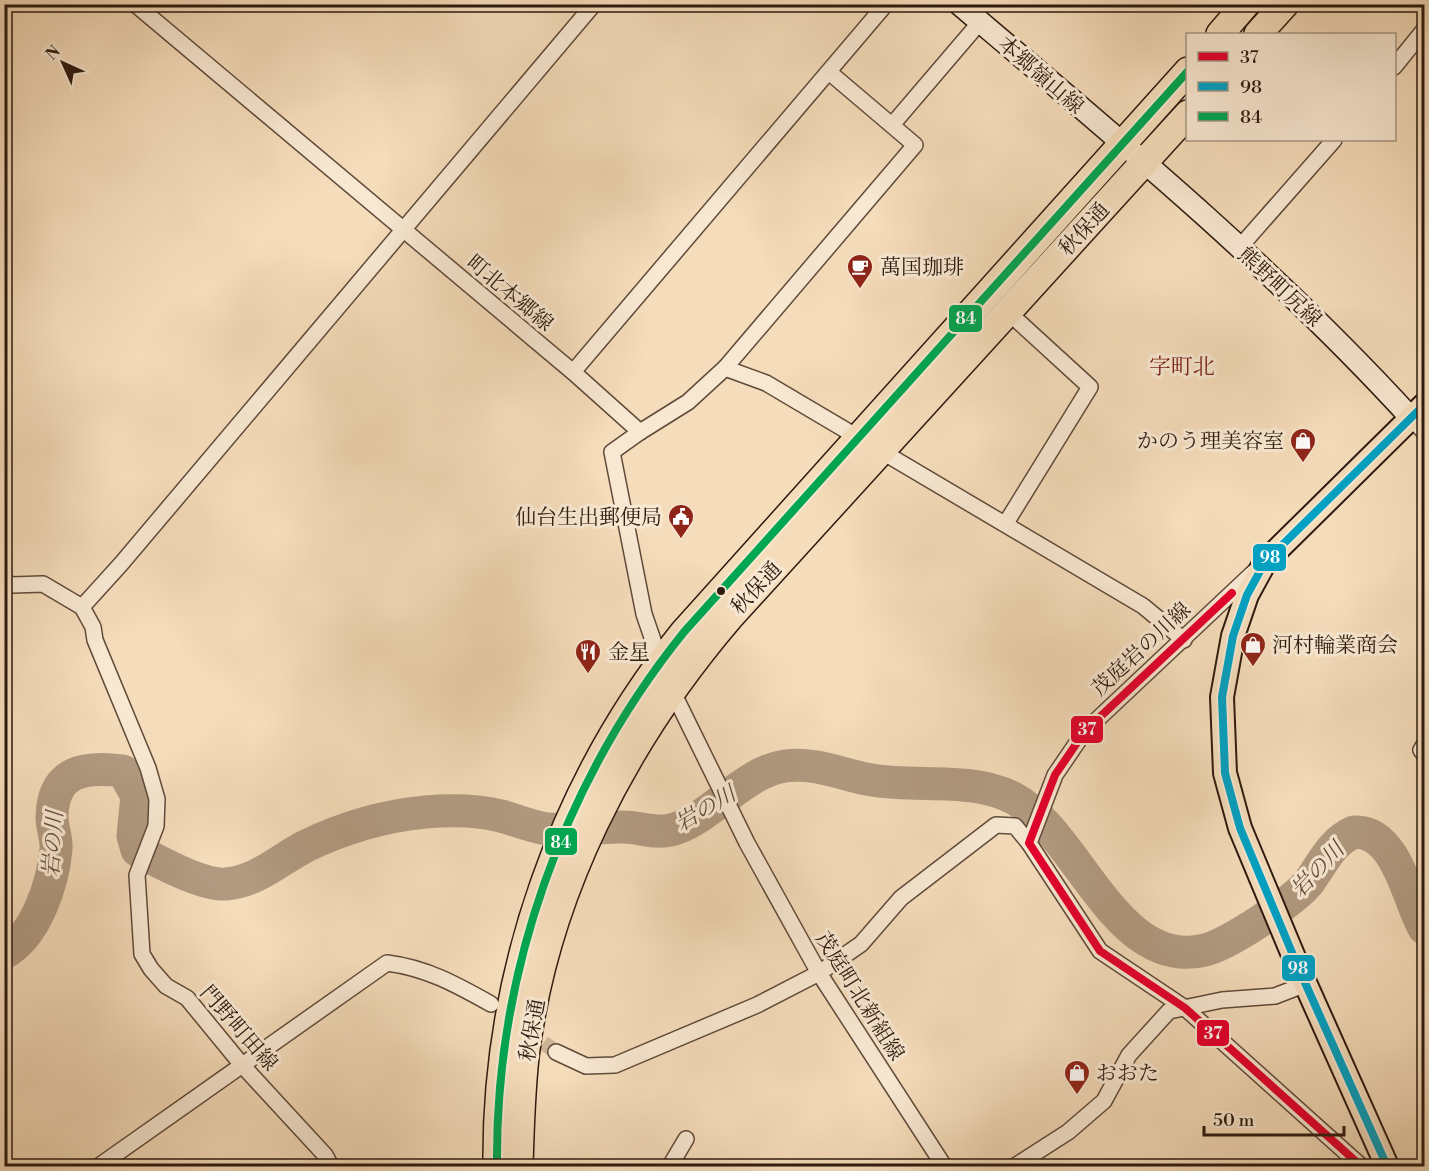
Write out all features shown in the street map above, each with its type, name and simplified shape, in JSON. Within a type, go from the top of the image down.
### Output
[{"type":"highway","points":[[1221,33],[1246,4]]},
{"type":"highway","points":[[1259,33],[1285,4]]},
{"type":"highway","name":"秋保通","points":[[593,799],[633,748],[672,690],[870,445],[1186,73]]},
{"type":"highway","name":"秋保通","points":[[497,1167],[497,1128],[503,1053],[513,995],[528,933],[593,799],[616,731],[660,662],[870,445],[1008,312],[1186,116]]},
{"type":"highway","name":"秋保通","points":[[519,1167],[525,1056],[536,1000],[564,899],[573,842]]},
{"type":"main road","points":[[1387,1167],[1302,976],[1240,828],[1225,773],[1222,697],[1233,636],[1247,595],[1265,562],[1420,418]]},
{"type":"street","name":"町北本郷線","points":[[135,4],[401,230],[573,372],[640,432]]},
{"type":"street","points":[[4,581],[12,585],[43,584],[82,607],[121,564],[594,4]]},
{"type":"street","points":[[573,372],[886,4]]},
{"type":"street","name":"本郷嶺山線","points":[[959,4],[1143,163]]},
{"type":"street","points":[[892,125],[980,22]]},
{"type":"street","points":[[1396,66],[1425,30]]},
{"type":"street","points":[[640,432],[688,402],[725,369],[915,146],[829,72]]},
{"type":"street","points":[[1239,248],[1333,141]]},
{"type":"street","name":"熊野町尻線","points":[[1143,163],[1299,302],[1420,418]]},
{"type":"street","points":[[1006,523],[1090,387],[1008,312]]},
{"type":"street","points":[[725,369],[766,382],[1006,523],[1143,606],[1184,640]]},
{"type":"street","name":"茂庭町北新組線","points":[[640,432],[612,452],[644,614],[660,662],[693,735],[747,843],[819,973],[944,1167]]},
{"type":"street","name":"茂庭岩の川線","points":[[1031,836],[1055,776],[1085,731],[1265,562]]},
{"type":"street","name":"門野町田線","points":[[82,607],[93,627],[95,640],[152,780],[157,798],[158,814],[153,836],[137,875],[141,954],[150,969],[166,986],[188,998],[242,1065],[325,1155],[331,1167]]},
{"type":"street","points":[[1425,745],[1420,750],[1425,754]]},
{"type":"street","points":[[556,1052],[586,1066],[615,1065],[737,1014],[819,973],[861,944],[901,898],[996,825],[1015,826],[1031,836],[1100,951],[1185,1008],[1361,1167]]},
{"type":"street","points":[[99,1167],[387,963],[413,966],[448,979],[491,1004]]},
{"type":"street","points":[[1015,1167],[1068,1132],[1104,1101],[1129,1055],[1169,1011],[1222,1000],[1275,996],[1302,976]]},
{"type":"street","points":[[670,1167],[686,1139]]},
{"type":"waterway","name":"岩の川","points":[[4,953],[15,945],[34,922],[47,892],[56,849],[52,817],[58,789],[74,774],[96,769],[123,771],[137,796],[133,836],[137,850],[180,872],[216,884],[248,879],[306,846],[349,828],[395,816],[425,812],[483,813],[547,829],[623,827],[671,830],[699,817],[755,777],[770,770],[797,765],[819,767],[872,780],[981,787],[1015,799],[1038,816],[1123,921],[1147,941],[1174,951],[1205,950],[1229,940],[1260,921],[1301,890],[1333,847],[1354,832],[1369,834],[1381,842],[1391,854],[1424,928]]},
{"type":"tunnel","points":[[525,1029],[556,1052]]},
{"type":"transit line","name":"84","points":[[497,1166],[499,1094],[508,1023],[523,952],[544,883],[571,816],[603,752],[641,690],[684,632],[1186,73]]},
{"type":"transit line","name":"98","points":[[1387,1166],[1298,967],[1240,828],[1225,773],[1222,697],[1233,636],[1247,595],[1265,562],[1424,405]]},
{"type":"transit line","name":"37","points":[[1232,593],[1085,731],[1055,775],[1029,843],[1100,951],[1185,1008],[1361,1166]]},
{"type":"place","name":"萬国珈琲","points":[[860,290]]},
{"type":"place","name":"かのう理美容室","points":[[1303,464]]},
{"type":"place","name":"仙台生出郵便局","points":[[681,540]]},
{"type":"place","name":"河村輪業商会","points":[[1253,668]]},
{"type":"place","name":"金星","points":[[588,675]]},
{"type":"place","name":"おおた","points":[[1077,1096]]},
{"type":"district","name":"字町北","points":[[1182,366]]}]
